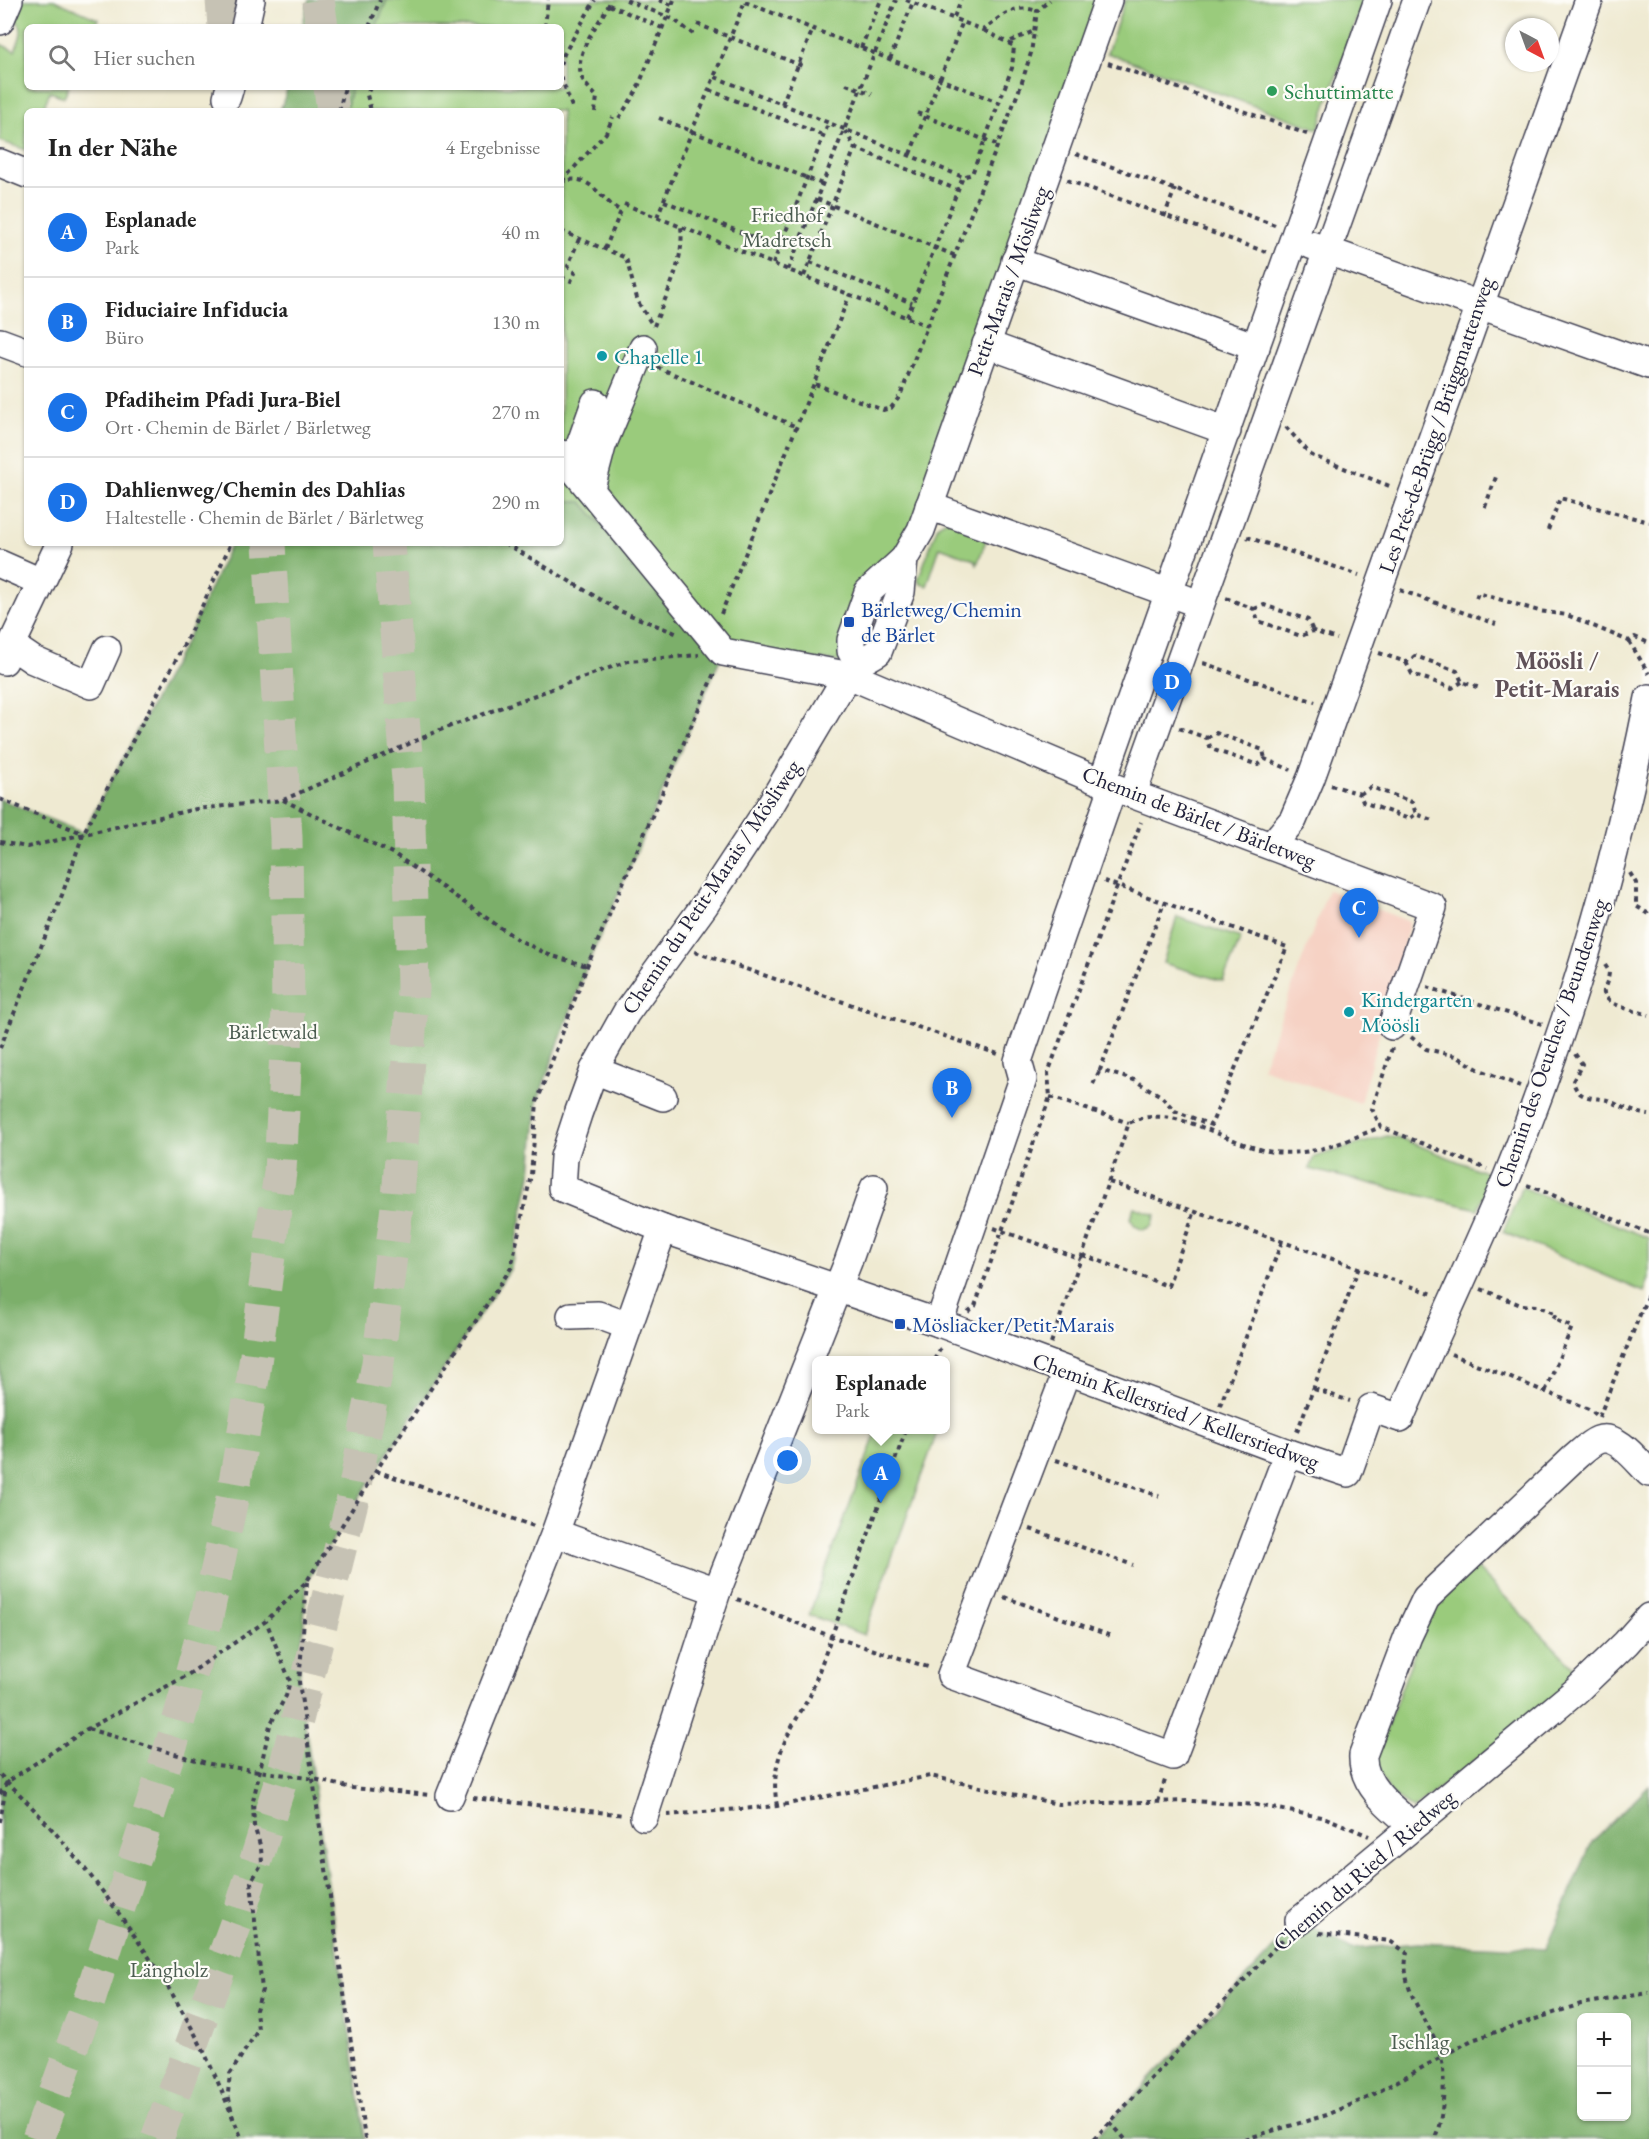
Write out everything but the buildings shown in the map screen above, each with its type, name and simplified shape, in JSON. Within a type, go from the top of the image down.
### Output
[{"type":"street","points":[[0,21],[9,0]]},
{"type":"street","points":[[246,24],[251,0]]},
{"type":"street","name":"Petit-Marais / Mösliweg","points":[[855,669],[851,640],[868,592],[904,559],[921,530],[1108,0]]},
{"type":"street","points":[[945,1326],[974,1221],[1023,1079],[1018,1061],[1083,873],[1116,787],[1170,593],[1378,0]]},
{"type":"street","points":[[1116,787],[1212,601],[1272,410],[1417,0]]},
{"type":"street","name":"Les Prés-de-Brügg / Brüggmattenweg","points":[[1272,845],[1293,820],[1311,778],[1589,0]]},
{"type":"street","points":[[0,163],[24,173]]},
{"type":"street","points":[[1292,244],[1329,250],[1649,365]]},
{"type":"street","points":[[1015,261],[1256,347]]},
{"type":"street","points":[[0,342],[24,350]]},
{"type":"street","points":[[591,488],[602,446],[645,344]]},
{"type":"street","points":[[986,344],[1227,431]]},
{"type":"street","points":[[595,403],[567,460],[716,644]]},
{"type":"street","points":[[929,506],[1170,593],[1212,601]]},
{"type":"street","points":[[59,546],[8,653],[33,660],[91,685],[107,649]]},
{"type":"street","points":[[0,564],[41,582]]},
{"type":"street","name":"Chemin de Bärlet / Bärletweg","points":[[716,644],[855,669],[1116,787],[1432,907],[1398,1033]]},
{"type":"street","name":"Chemin du Petit-Marais / Mösliweg","points":[[562,1188],[564,1157],[594,1070],[626,1013],[704,906],[768,809],[838,691],[855,669]]},
{"type":"street","name":"Chemin des Oeuches / Beundenweg","points":[[1371,1408],[1400,1418],[1507,1176],[1585,956],[1635,773],[1649,698]]},
{"type":"street","points":[[594,1070],[663,1097]]},
{"type":"street","name":"Chemin Kellersried / Kellersriedweg","points":[[562,1188],[663,1229],[945,1326],[1288,1454],[1348,1473],[1371,1408]]},
{"type":"street","points":[[644,1817],[717,1591],[835,1290],[849,1262],[874,1188]]},
{"type":"street","points":[[450,1796],[555,1533],[663,1229]]},
{"type":"street","points":[[571,1316],[598,1315],[628,1326]]},
{"type":"street","points":[[1055,1367],[1036,1453],[951,1675],[1173,1756],[1288,1454]]},
{"type":"street","points":[[1412,1825],[1380,1796],[1363,1764],[1363,1755],[1408,1636],[1426,1598],[1596,1440],[1603,1428],[1649,1473]]},
{"type":"street","points":[[555,1533],[717,1591]]},
{"type":"street","name":"Chemin du Ried / Riedweg","points":[[1305,1916],[1576,1691],[1626,1643],[1649,1617]]},
{"type":"path","points":[[370,24],[380,0]]},
{"type":"path","points":[[545,24],[549,0]]},
{"type":"path","points":[[564,54],[595,0]]},
{"type":"path","points":[[595,112],[597,97],[583,80],[580,72],[582,52],[612,0]]},
{"type":"path","points":[[626,0],[667,16],[693,34]]},
{"type":"path","points":[[659,0],[672,5]]},
{"type":"path","points":[[619,118],[636,92],[674,0]]},
{"type":"path","points":[[861,48],[881,0]]},
{"type":"path","points":[[788,270],[896,0]]},
{"type":"path","points":[[715,77],[963,177],[972,174],[1012,68],[1014,46],[1011,42],[954,17],[906,0]]},
{"type":"path","points":[[954,17],[961,0]]},
{"type":"path","points":[[815,384],[875,408],[891,408],[900,396],[1022,85],[1031,53],[1032,32],[1037,11],[1050,0]]},
{"type":"path","points":[[657,217],[745,1],[998,102]]},
{"type":"path","points":[[890,59],[913,2]]},
{"type":"path","points":[[609,5],[663,28]]},
{"type":"path","points":[[983,30],[1015,9],[1023,7],[1037,11]]},
{"type":"path","points":[[910,154],[963,21]]},
{"type":"path","points":[[697,24],[805,67]]},
{"type":"path","points":[[782,104],[813,29]]},
{"type":"path","points":[[1011,42],[1032,32]]},
{"type":"path","points":[[1100,60],[1328,142]]},
{"type":"path","points":[[846,84],[873,94]]},
{"type":"path","points":[[564,85],[572,107]]},
{"type":"path","points":[[340,108],[344,90]]},
{"type":"path","points":[[369,90],[367,95],[370,108]]},
{"type":"path","points":[[709,90],[825,136]]},
{"type":"path","points":[[917,113],[998,145]]},
{"type":"path","points":[[564,179],[606,133],[613,117]]},
{"type":"path","points":[[659,118],[822,184]]},
{"type":"path","points":[[773,264],[829,122]]},
{"type":"path","points":[[845,129],[855,148],[958,190]]},
{"type":"path","points":[[804,276],[855,148]]},
{"type":"path","points":[[1068,151],[1174,189],[1292,244]]},
{"type":"path","points":[[907,317],[963,177]]},
{"type":"path","points":[[1059,177],[1164,217],[1292,244]]},
{"type":"path","points":[[564,181],[576,178],[586,181],[611,206],[621,211],[605,249]]},
{"type":"path","points":[[1164,217],[1174,189]]},
{"type":"path","points":[[817,199],[956,256]]},
{"type":"path","points":[[664,201],[779,248]]},
{"type":"path","points":[[624,204],[928,326]]},
{"type":"path","points":[[645,344],[678,262],[683,242],[681,227]]},
{"type":"path","points":[[564,232],[626,258],[645,344],[797,427]]},
{"type":"path","points":[[564,278],[571,281],[575,273],[568,266],[579,239]]},
{"type":"path","points":[[810,262],[912,303]]},
{"type":"path","points":[[0,1794],[7,1782],[87,1729],[186,1676],[266,1621],[307,1581],[376,1471],[511,1268],[531,1175],[537,1102],[587,966],[716,644],[715,630],[850,294]]},
{"type":"path","points":[[1272,410],[1311,455],[1386,485]]},
{"type":"path","points":[[1485,507],[1496,477]]},
{"type":"path","points":[[1548,530],[1560,498],[1649,522]]},
{"type":"path","points":[[0,1048],[62,895],[83,834],[188,638],[230,546]]},
{"type":"path","points":[[511,546],[620,611],[682,636]]},
{"type":"path","points":[[1476,598],[1478,592],[1539,611],[1554,611],[1629,641],[1649,674]]},
{"type":"path","points":[[1212,601],[1254,609],[1264,605],[1308,620],[1313,631]]},
{"type":"path","points":[[1254,609],[1258,621],[1301,636],[1313,631],[1406,662],[1412,674],[1452,688],[1462,682]]},
{"type":"path","points":[[1629,641],[1635,637],[1649,643]]},
{"type":"path","points":[[0,842],[27,847],[196,809],[283,800],[440,730],[628,661],[716,644]]},
{"type":"path","points":[[1406,662],[1415,656],[1457,671],[1462,682],[1480,688]]},
{"type":"path","points":[[1202,662],[1335,710]]},
{"type":"path","points":[[1177,727],[1207,738],[1216,733],[1225,736],[1263,750],[1265,759]]},
{"type":"path","points":[[1207,738],[1211,749],[1258,765],[1265,759]]},
{"type":"path","points":[[1265,759],[1311,778],[1360,794]]},
{"type":"path","points":[[1360,794],[1371,787],[1412,802],[1416,814]]},
{"type":"path","points":[[1360,794],[1363,802],[1409,819],[1416,814]]},
{"type":"path","points":[[0,799],[83,834]]},
{"type":"path","points":[[283,800],[394,854],[517,939],[549,955],[587,966]]},
{"type":"path","points":[[1416,814],[1432,820]]},
{"type":"path","points":[[935,1356],[945,1326],[975,1306],[1050,1097],[1048,1073],[1140,823],[1148,819]]},
{"type":"path","points":[[1083,873],[1287,947],[1211,1125],[1175,1111],[1161,1095],[1134,1080],[1100,1070]]},
{"type":"path","points":[[1631,874],[1636,883],[1636,906],[1649,914]]},
{"type":"path","points":[[1093,1084],[1164,903]]},
{"type":"path","points":[[686,949],[1018,1061]]},
{"type":"path","points":[[1605,965],[1609,971],[1604,991],[1606,998],[1611,1003],[1649,1015]]},
{"type":"path","points":[[1420,983],[1560,1030]]},
{"type":"path","points":[[1380,1127],[1372,1109],[1398,1033],[1426,1049],[1456,1056],[1478,1069],[1508,1081]]},
{"type":"path","points":[[1576,1055],[1582,1064],[1573,1081],[1579,1092],[1595,1101],[1610,1100],[1617,1105],[1649,1115]]},
{"type":"path","points":[[1050,1097],[1129,1123]]},
{"type":"path","points":[[1055,1367],[1082,1257],[1108,1182],[1129,1123],[1143,1116],[1189,1122],[1273,1152],[1315,1152],[1380,1127],[1476,1164]]},
{"type":"path","points":[[1108,1182],[1402,1283]]},
{"type":"path","points":[[1518,1182],[1649,1233]]},
{"type":"path","points":[[974,1221],[1168,1286],[1195,1211]]},
{"type":"path","points":[[1210,1425],[1225,1395],[1281,1241]]},
{"type":"path","points":[[1288,1454],[1359,1268]]},
{"type":"path","points":[[1410,1286],[1436,1295]]},
{"type":"path","points":[[1473,1286],[1521,1305],[1537,1306],[1556,1314],[1553,1319],[1572,1327],[1545,1392]]},
{"type":"path","points":[[1603,1428],[1649,1292]]},
{"type":"path","points":[[1445,1352],[1591,1410],[1603,1428]]},
{"type":"path","points":[[1314,1389],[1371,1408]]},
{"type":"path","points":[[777,1806],[773,1783],[777,1759],[790,1730],[810,1696],[905,1434]]},
{"type":"path","points":[[1036,1453],[1159,1496]]},
{"type":"path","points":[[376,1471],[555,1533]]},
{"type":"path","points":[[1009,1522],[1133,1565]]},
{"type":"path","points":[[307,1581],[298,1682],[315,1779],[364,2139]]},
{"type":"path","points":[[984,1590],[1111,1636]]},
{"type":"path","points":[[717,1591],[830,1636],[951,1675]]},
{"type":"path","points":[[233,2119],[228,2093],[230,2073],[258,2030],[256,2010],[262,1990],[251,1882],[262,1863],[261,1848],[254,1826],[253,1801],[270,1725],[286,1696],[290,1681],[266,1621]]},
{"type":"path","points":[[87,1729],[210,1764],[386,1792],[450,1796],[644,1817],[777,1806],[930,1776],[1058,1804],[1191,1801],[1294,1810],[1326,1818],[1358,1830],[1386,1848]]},
{"type":"path","points":[[0,1776],[39,1816],[105,1896],[163,1980],[197,2038],[242,2139]]},
{"type":"path","points":[[0,1822],[7,1782]]},
{"type":"path","points":[[1305,1916],[1319,1934],[1390,1941],[1407,1953],[1403,1969],[1442,2057],[1441,2127],[1434,2139]]},
{"type":"path","name":"Chemin du Ried / Riedweg","points":[[1094,2139],[1305,1916]]},
{"type":"path","points":[[1245,2139],[1327,2115],[1367,2098],[1472,2040],[1581,2004],[1649,1993]]},
{"type":"path","points":[[1110,2121],[1125,2139]]},
{"type":"shaded area","points":[[1328,890],[1410,922],[1360,1103],[1262,1068]]},
{"type":"green space","points":[[16,0],[54,0],[98,19],[96,24],[24,24],[24,90],[68,90],[64,97],[50,92],[43,108],[24,108],[24,149],[0,141],[0,44],[15,51],[21,29],[14,18]]},
{"type":"green space","points":[[309,0],[387,0],[377,24],[303,24]]},
{"type":"green space","name":"Friedhof Madretsch","points":[[387,0],[1108,0],[921,530],[868,592],[859,663],[723,652],[672,608],[582,502],[564,500],[564,108],[347,108],[350,90],[564,90],[564,24],[377,24]]},
{"type":"green space","name":"Schuttimatte","points":[[1125,0],[1363,0],[1318,129],[1107,53]]},
{"type":"green space","points":[[287,90],[350,90],[347,108],[281,108]]},
{"type":"green space","name":"Bärletwald","points":[[564,500],[582,502],[672,608],[723,652],[587,966],[537,1102],[531,1175],[511,1268],[376,1471],[307,1581],[299,1682],[365,2139],[0,2139],[0,799],[83,833],[188,637],[230,546],[564,546]]},
{"type":"green space","points":[[948,519],[988,535],[977,565],[975,560],[940,547],[927,586],[921,584],[918,580],[938,525]]},
{"type":"green space","points":[[1177,917],[1241,938],[1223,981],[1163,963]]},
{"type":"green space","points":[[1387,1136],[1405,1140],[1492,1175],[1478,1209],[1309,1169],[1314,1157]]},
{"type":"green space","points":[[1522,1187],[1649,1238],[1649,1279],[1644,1292],[1503,1232]]},
{"type":"green space","points":[[1134,1207],[1156,1215],[1152,1226],[1143,1230],[1135,1226],[1130,1218]]},
{"type":"green space","points":[[876,1434],[937,1434],[864,1635],[809,1615]]},
{"type":"green space","points":[[1473,1564],[1582,1676],[1413,1809],[1390,1793],[1374,1762],[1433,1603]]},
{"type":"green space","name":"Ischlag","points":[[1649,1785],[1649,2139],[1094,2139],[1299,1921],[1352,1949],[1418,1943],[1546,1949],[1592,1842]]},
{"type":"tunnel","points":[[222,0],[224,24]]},
{"type":"tunnel","points":[[318,0],[322,24]]},
{"type":"tunnel","points":[[330,90],[333,108]]},
{"type":"tunnel","points":[[38,2139],[89,2001],[176,1730],[206,1621],[232,1499],[253,1378],[280,1172],[288,1010],[286,837],[269,546]]},
{"type":"tunnel","points":[[157,2139],[238,1918],[286,1764],[352,1502],[378,1363],[398,1198],[413,989],[408,780],[389,546]]},
{"type":"place","name":"Schuttimatte","points":[[1272,91]]},
{"type":"place","name":"Chapelle 1","points":[[602,356]]},
{"type":"place","name":"Bärletweg/Chemin de Bärlet","points":[[849,622]]},
{"type":"place","name":"Dahlienweg/Chemin des Dahlias","points":[[1172,712]]},
{"type":"place","name":"Pfadiheim Pfadi Jura-Biel","points":[[1359,938]]},
{"type":"place","name":"Kindergarten Möösli","points":[[1349,1012]]},
{"type":"place","name":"Fiduciaire Infiducia","points":[[952,1118]]},
{"type":"place","name":"Mösliacker/Petit-Marais","points":[[900,1324]]},
{"type":"place","name":"Esplanade","points":[[881,1503]]},
{"type":"district","name":"Möösli / Petit-Marais","points":[[1557,674]]},
{"type":"park label","name":"Längholz","points":[[169,1969]]}]
